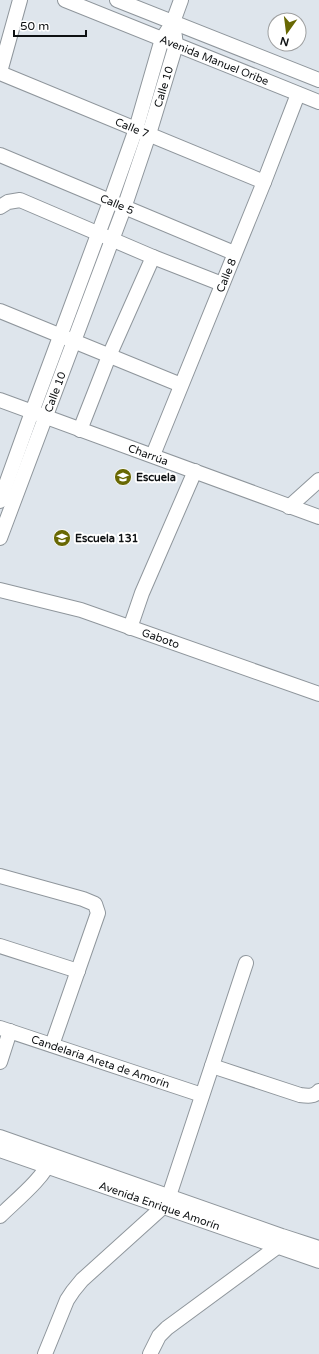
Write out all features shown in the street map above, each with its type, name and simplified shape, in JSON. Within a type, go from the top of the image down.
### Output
[{"type":"street","points":[[0,73],[20,0]]},
{"type":"street","name":"Avenida Manuel Oribe","points":[[65,0],[319,102]]},
{"type":"street","name":"Avenida Manuel Oribe","points":[[117,0],[319,80]]},
{"type":"street","points":[[173,22],[181,0]]},
{"type":"street","name":"Calle 10","points":[[0,538],[4,498],[38,415],[66,338],[98,234],[136,128],[162,39],[173,22]]},
{"type":"street","name":"Calle 10","points":[[66,338],[112,240],[124,208],[149,134],[176,45],[173,22]]},
{"type":"street","name":"Calle 7","points":[[0,73],[264,182]]},
{"type":"street","name":"Calle 8","points":[[153,456],[298,94]]},
{"type":"street","name":"Calle 5","points":[[0,155],[234,253]]},
{"type":"street","points":[[0,207],[8,202],[20,200],[112,240],[222,284]]},
{"type":"street","points":[[80,430],[109,356],[153,257]]},
{"type":"street","points":[[0,311],[181,385]]},
{"type":"street","name":"Charrúa","points":[[0,400],[319,517]]},
{"type":"street","points":[[130,628],[142,593],[195,471]]},
{"type":"street","points":[[289,506],[319,480]]},
{"type":"street","name":"Gaboto","points":[[0,590],[81,610],[319,694]]},
{"type":"street","points":[[0,876],[83,899],[95,904],[98,913],[52,1045]]},
{"type":"street","points":[[0,946],[78,971]]},
{"type":"street","points":[[45,1354],[73,1291],[82,1280],[166,1201],[246,963]]},
{"type":"street","points":[[0,1062],[5,1029]]},
{"type":"street","name":"Candelaria Areta de Amorín","points":[[5,1029],[202,1095]]},
{"type":"street","points":[[212,1066],[300,1095],[310,1096],[319,1091]]},
{"type":"street","name":"Avenida Enrique Amorín","points":[[0,1138],[50,1161],[280,1242],[319,1261]]},
{"type":"street","name":"Avenida Enrique Amorín","points":[[0,1150],[50,1161]]},
{"type":"street","points":[[0,1216],[50,1161]]},
{"type":"street","points":[[150,1354],[159,1336],[167,1328],[280,1242]]},
{"type":"street","name":"Avenida Enrique Amorín","points":[[280,1242],[319,1248]]},
{"type":"place","name":"Escuela","points":[[123,477]]},
{"type":"place","name":"Escuela 131","points":[[62,538]]}]
